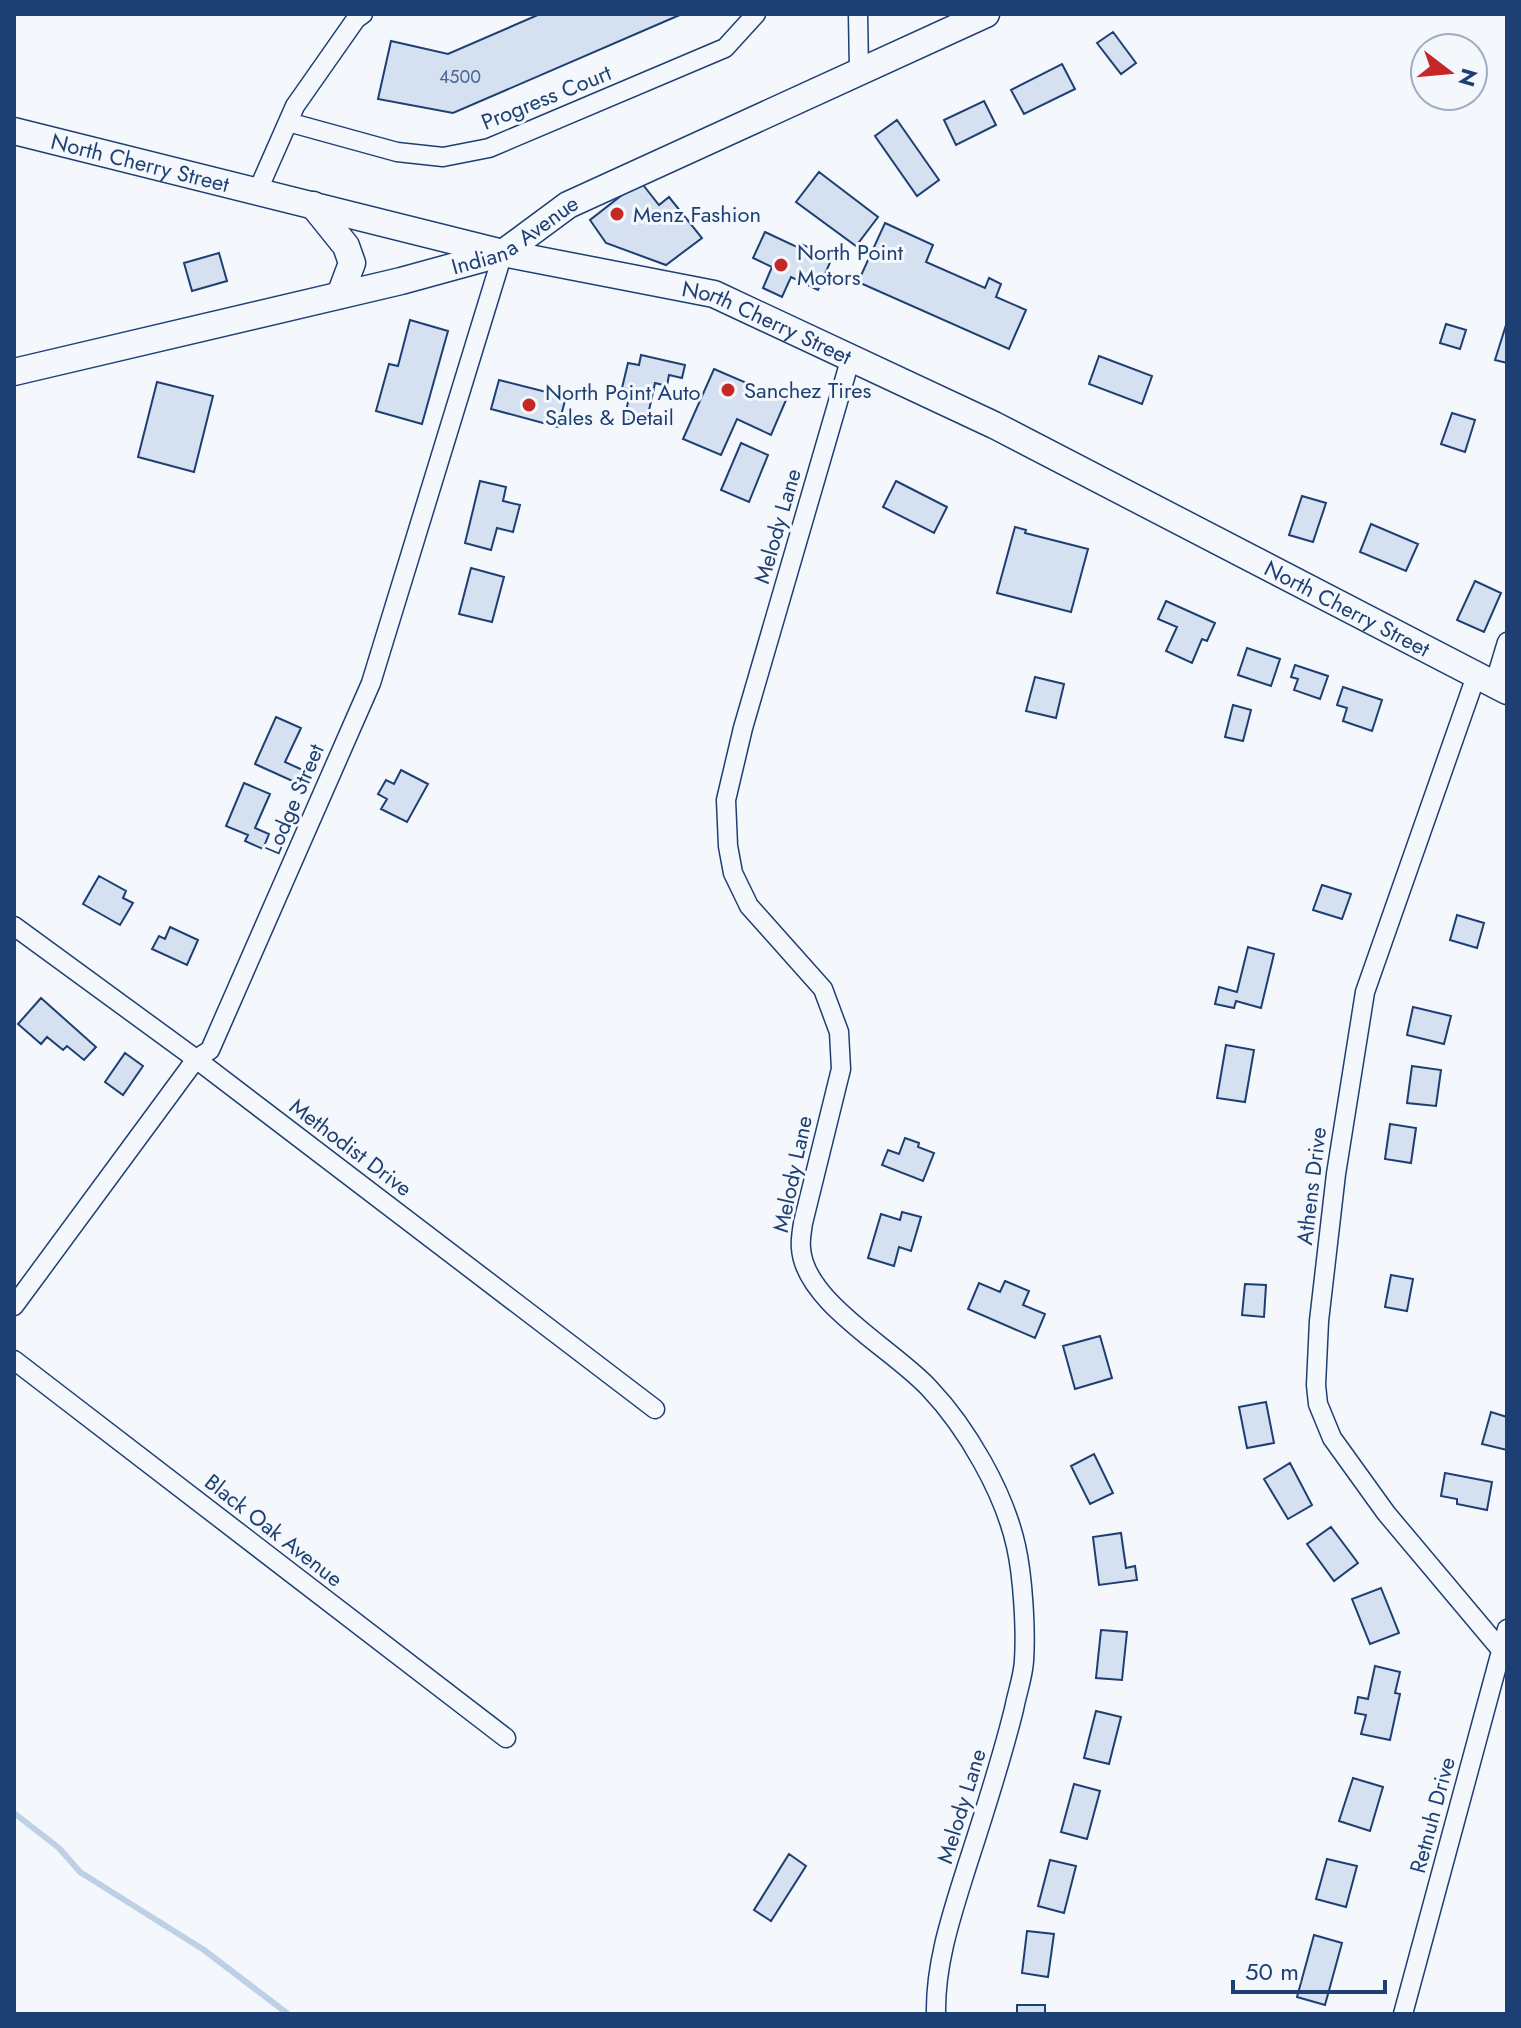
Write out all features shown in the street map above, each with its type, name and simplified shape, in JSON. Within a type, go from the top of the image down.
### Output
[{"type":"main road","name":"Indiana Avenue","points":[[14,372],[401,281],[503,253],[568,205],[986,14]]},
{"type":"main road","name":"North Cherry Street","points":[[14,131],[503,253],[714,294],[994,425],[1492,684]]},
{"type":"main road","points":[[313,205],[346,246],[352,263],[340,295]]},
{"type":"street","points":[[258,190],[295,106],[356,19],[363,14]]},
{"type":"street","name":"Progress Court","points":[[288,122],[397,152],[443,157],[489,148],[725,48],[756,14]]},
{"type":"street","points":[[858,14],[859,71]]},
{"type":"street","name":"Lodge Street","points":[[14,1306],[196,1059],[210,1050],[371,683],[503,253]]},
{"type":"street","name":"Melody Lane","points":[[851,357],[740,742],[726,800],[728,846],[733,873],[749,906],[823,989],[839,1032],[841,1069],[803,1223],[801,1249],[810,1279],[826,1299],[904,1362],[936,1395],[982,1462],[998,1493],[1016,1547],[1023,1612],[1024,1663],[1001,1762],[952,1911],[941,1956],[936,2014]]},
{"type":"street","name":"Athens Drive","points":[[1504,1653],[1386,1513],[1332,1438],[1318,1404],[1316,1385],[1319,1321],[1336,1174],[1365,992],[1507,642]]},
{"type":"street","name":"Methodist Drive","points":[[14,926],[196,1059],[655,1409]]},
{"type":"street","name":"Black Oak Avenue","points":[[14,1360],[506,1738]]},
{"type":"street","name":"Retnuh Drive","points":[[1403,2014],[1504,1653],[1507,1629]]},
{"type":"building","points":[[540,14],[682,14],[453,113],[378,99],[391,41],[448,54]]},
{"type":"building","points":[[1113,32],[1136,63],[1121,74],[1097,43]]},
{"type":"building","points":[[1062,64],[1075,89],[1024,114],[1011,90]]},
{"type":"building","points":[[984,101],[996,125],[956,145],[944,120]]},
{"type":"building","points":[[897,120],[939,180],[917,196],[875,136]]},
{"type":"building","points":[[819,172],[878,217],[856,246],[796,202]]},
{"type":"building","points":[[640,181],[659,205],[669,197],[702,238],[666,265],[606,243],[590,220]]},
{"type":"building","points":[[885,223],[933,245],[926,262],[985,288],[989,278],[1001,284],[996,297],[1026,310],[1009,349],[858,282]]},
{"type":"building","points":[[765,232],[799,248],[801,244],[832,258],[818,290],[791,277],[782,297],[763,288],[772,267],[753,258]]},
{"type":"building","points":[[219,253],[227,281],[192,291],[184,263]]},
{"type":"building","points":[[410,320],[448,331],[422,424],[376,411],[389,364],[398,366]]},
{"type":"building","points":[[1446,324],[1466,330],[1460,349],[1440,343]]},
{"type":"building","points":[[1507,325],[1507,363],[1495,360]]},
{"type":"building","points":[[641,355],[685,365],[682,378],[669,375],[667,386],[655,383],[646,424],[624,419],[631,390],[622,388],[628,363],[639,365]]},
{"type":"building","points":[[1099,356],[1152,376],[1142,404],[1089,384]]},
{"type":"building","points":[[714,369],[786,400],[771,435],[737,419],[721,455],[683,439]]},
{"type":"building","points":[[499,380],[566,397],[558,427],[491,409]]},
{"type":"building","points":[[157,382],[213,396],[194,472],[138,457]]},
{"type":"building","points":[[1452,413],[1475,420],[1465,452],[1441,444]]},
{"type":"building","points":[[741,443],[768,455],[749,502],[721,490]]},
{"type":"building","points":[[480,481],[506,487],[503,501],[520,505],[513,532],[497,528],[491,550],[465,543]]},
{"type":"building","points":[[896,481],[947,507],[934,533],[883,507]]},
{"type":"building","points":[[1302,496],[1326,503],[1313,542],[1289,535]]},
{"type":"building","points":[[1371,524],[1418,544],[1406,571],[1360,552]]},
{"type":"building","points":[[1015,527],[1026,530],[1025,533],[1088,549],[1071,612],[997,593]]},
{"type":"building","points":[[471,568],[504,577],[492,622],[459,614]]},
{"type":"building","points":[[1475,581],[1501,593],[1484,632],[1457,620]]},
{"type":"building","points":[[1166,601],[1215,623],[1207,641],[1202,639],[1192,663],[1166,651],[1177,627],[1158,619]]},
{"type":"building","points":[[1247,648],[1280,659],[1271,686],[1238,675]]},
{"type":"building","points":[[1295,665],[1328,676],[1320,699],[1294,690],[1298,679],[1291,677]]},
{"type":"building","points":[[1035,677],[1064,684],[1056,718],[1026,711]]},
{"type":"building","points":[[1343,687],[1382,700],[1372,731],[1343,721],[1347,708],[1337,705]]},
{"type":"building","points":[[1233,705],[1251,710],[1243,741],[1225,737]]},
{"type":"building","points":[[276,717],[301,728],[285,762],[305,771],[299,784],[255,764]]},
{"type":"building","points":[[401,770],[428,784],[407,822],[381,809],[387,799],[378,794],[386,780],[394,784]]},
{"type":"building","points":[[244,783],[270,794],[255,828],[269,834],[263,849],[245,841],[248,835],[226,826]]},
{"type":"building","points":[[99,876],[126,891],[123,898],[133,903],[120,925],[83,904]]},
{"type":"building","points":[[1322,885],[1351,894],[1342,919],[1313,910]]},
{"type":"building","points":[[1457,915],[1484,923],[1477,948],[1450,940]]},
{"type":"building","points":[[170,927],[198,940],[187,965],[152,949],[159,936],[165,939]]},
{"type":"building","points":[[1248,947],[1274,954],[1261,1008],[1236,1001],[1234,1008],[1215,1004],[1219,987],[1237,992]]},
{"type":"building","points":[[41,998],[96,1047],[84,1060],[67,1046],[63,1050],[47,1037],[41,1044],[18,1024]]},
{"type":"building","points":[[1413,1007],[1451,1016],[1444,1044],[1407,1035]]},
{"type":"building","points":[[1226,1045],[1254,1050],[1245,1102],[1217,1098]]},
{"type":"building","points":[[125,1053],[143,1066],[123,1095],[105,1082]]},
{"type":"building","points":[[1412,1066],[1441,1070],[1436,1106],[1407,1103]]},
{"type":"building","points":[[1390,1124],[1416,1128],[1411,1163],[1385,1159]]},
{"type":"building","points":[[905,1138],[934,1153],[923,1181],[882,1165],[888,1150],[899,1154]]},
{"type":"building","points":[[902,1212],[921,1217],[911,1251],[899,1247],[894,1266],[868,1258],[881,1214],[900,1220]]},
{"type":"building","points":[[1391,1275],[1413,1279],[1407,1311],[1385,1307]]},
{"type":"building","points":[[1005,1281],[1029,1291],[1023,1305],[1045,1314],[1035,1338],[968,1309],[979,1283],[1000,1292]]},
{"type":"building","points":[[1245,1284],[1266,1285],[1264,1317],[1242,1315]]},
{"type":"building","points":[[1100,1336],[1112,1378],[1075,1389],[1063,1346]]},
{"type":"building","points":[[1266,1402],[1274,1443],[1247,1448],[1239,1407]]},
{"type":"building","points":[[1491,1412],[1507,1417],[1507,1450],[1482,1444]]},
{"type":"building","points":[[1094,1454],[1113,1493],[1090,1504],[1071,1466]]},
{"type":"building","points":[[1290,1463],[1312,1505],[1288,1519],[1264,1479]]},
{"type":"building","points":[[1445,1473],[1492,1482],[1487,1510],[1457,1504],[1457,1499],[1441,1496]]},
{"type":"building","points":[[1331,1527],[1358,1563],[1334,1581],[1307,1544]]},
{"type":"building","points":[[1121,1533],[1126,1568],[1135,1566],[1137,1580],[1099,1585],[1093,1537]]},
{"type":"building","points":[[1381,1588],[1399,1633],[1370,1644],[1352,1599]]},
{"type":"building","points":[[1101,1630],[1127,1632],[1122,1680],[1096,1678]]},
{"type":"building","points":[[1375,1666],[1400,1672],[1395,1693],[1400,1694],[1390,1740],[1361,1734],[1366,1715],[1355,1713],[1358,1697],[1368,1699]]},
{"type":"building","points":[[1096,1711],[1121,1717],[1109,1764],[1084,1758]]},
{"type":"building","points":[[1353,1778],[1383,1787],[1370,1831],[1339,1821]]},
{"type":"building","points":[[1074,1784],[1100,1791],[1087,1839],[1061,1832]]},
{"type":"building","points":[[789,1854],[806,1866],[771,1921],[754,1910]]},
{"type":"building","points":[[1327,1859],[1357,1866],[1346,1907],[1316,1899]]},
{"type":"building","points":[[1050,1860],[1076,1866],[1064,1913],[1038,1906]]},
{"type":"building","points":[[1027,1931],[1054,1934],[1048,1977],[1022,1973]]},
{"type":"building","points":[[1314,1935],[1342,1943],[1325,2005],[1297,1997]]},
{"type":"building","points":[[1017,2005],[1045,2005],[1045,2014],[1017,2014]]},
{"type":"waterway","points":[[14,1813],[59,1848],[80,1872],[204,1950],[288,2014]]},
{"type":"place","name":"Menz Fashion","points":[[617,214]]},
{"type":"place","name":"North Point Motors","points":[[781,265]]},
{"type":"place","name":"Sanchez Tires","points":[[728,390]]},
{"type":"place","name":"North Point Auto Sales & Detail","points":[[529,405]]}]
